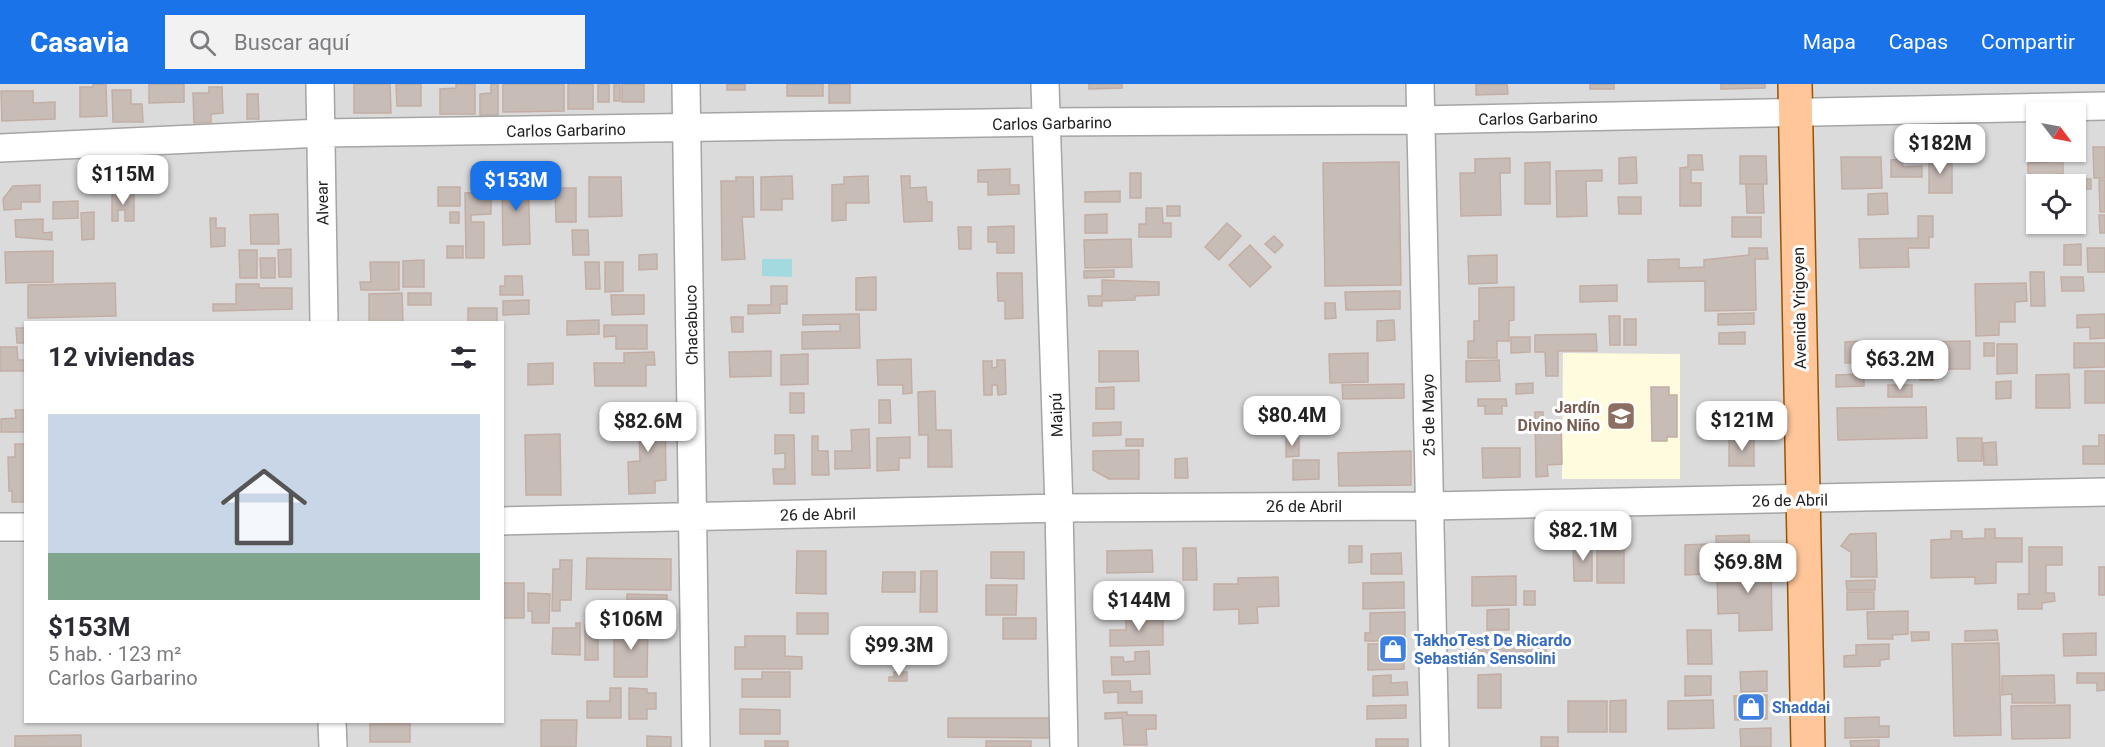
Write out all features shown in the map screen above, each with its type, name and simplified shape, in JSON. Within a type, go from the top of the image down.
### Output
[{"type":"main road","name":"Avenida Yrigoyen","points":[[1795,99],[1808,747]]},
{"type":"street","name":"Alvear","points":[[320,84],[324,321]]},
{"type":"street","name":"Chacabuco","points":[[686,84],[696,747]]},
{"type":"street","name":"Maipú","points":[[1045,84],[1059,508],[1064,747]]},
{"type":"street","name":"25 de Mayo","points":[[1420,84],[1435,747]]},
{"type":"street","name":"Carlos Garbarino","points":[[0,148],[321,133],[1046,122],[1420,120],[1795,99],[2105,106]]},
{"type":"street","name":"26 de Abril","points":[[504,521],[1059,508],[1430,506],[2105,492]]},
{"type":"street","points":[[0,527],[24,527]]},
{"type":"street","points":[[332,723],[333,747]]},
{"type":"shaded area","points":[[0,84],[2105,84],[2105,747],[0,747]]},
{"type":"shaded area","name":"Jardín Divino Niño","points":[[1563,353],[1680,354],[1680,479],[1562,479]]},
{"type":"water","points":[[762,259],[792,259],[792,277],[762,276]]},
{"type":"building","points":[[93,84],[106,84],[107,116],[80,117],[80,87],[93,87]]},
{"type":"building","points":[[149,84],[184,84],[184,102],[149,103]]},
{"type":"building","points":[[354,84],[390,84],[391,113],[354,113]]},
{"type":"building","points":[[396,84],[421,84],[421,106],[397,106]]},
{"type":"building","points":[[456,84],[475,84],[475,114],[440,114],[440,89],[456,88]]},
{"type":"building","points":[[491,84],[498,84],[498,115],[480,115],[480,94],[491,93]]},
{"type":"building","points":[[503,84],[564,84],[564,111],[503,112]]},
{"type":"building","points":[[568,84],[593,84],[593,109],[568,109]]},
{"type":"building","points":[[598,84],[609,84],[609,102],[598,102]]},
{"type":"building","points":[[622,84],[644,84],[644,102],[622,102]]},
{"type":"building","points":[[727,84],[745,84],[745,90],[727,90]]},
{"type":"building","points":[[787,84],[823,84],[823,96],[787,96]]},
{"type":"building","points":[[829,84],[850,84],[850,103],[829,103]]},
{"type":"building","points":[[1089,84],[1122,84],[1122,88],[1089,89]]},
{"type":"building","points":[[1476,84],[1507,84],[1508,94],[1476,95]]},
{"type":"building","points":[[1590,84],[1614,84],[1614,89],[1590,89]]},
{"type":"building","points":[[1721,84],[1765,84],[1765,88],[1721,89]]},
{"type":"building","points":[[614,85],[620,85],[620,101],[614,101]]},
{"type":"building","points":[[209,87],[222,87],[223,113],[211,114],[211,122],[194,123],[193,93],[209,93]]},
{"type":"building","points":[[112,90],[131,90],[131,104],[142,104],[143,122],[113,122]]},
{"type":"building","points":[[1,91],[33,91],[33,103],[55,102],[55,119],[2,121]]},
{"type":"building","points":[[247,94],[258,94],[259,119],[247,119]]},
{"type":"building","points":[[2093,147],[2105,147],[2105,178],[2094,178]]},
{"type":"building","points":[[1944,154],[1944,160],[1952,160],[1952,193],[1929,193],[1929,155]]},
{"type":"building","points":[[1688,155],[1702,155],[1703,170],[1691,170],[1691,183],[1701,183],[1701,206],[1680,206],[1680,168],[1688,167]]},
{"type":"building","points":[[1740,156],[1766,156],[1767,184],[1740,184]]},
{"type":"building","points":[[1636,157],[1637,183],[1619,184],[1619,158]]},
{"type":"building","points":[[1841,157],[1881,157],[1882,188],[1842,189]]},
{"type":"building","points":[[1510,158],[1510,173],[1500,173],[1501,215],[1461,216],[1460,173],[1475,173],[1475,159]]},
{"type":"building","points":[[1902,159],[1903,167],[1922,166],[1922,177],[1891,177],[1891,160]]},
{"type":"building","points":[[1399,162],[1401,285],[1325,286],[1323,163]]},
{"type":"building","points":[[1550,162],[1550,204],[1525,204],[1525,163]]},
{"type":"building","points":[[2063,162],[2063,174],[2028,174],[2028,163]]},
{"type":"building","points":[[1010,169],[1010,185],[1019,185],[1019,194],[988,195],[988,182],[978,182],[978,170]]},
{"type":"building","points":[[1602,170],[1602,181],[1586,181],[1587,216],[1557,217],[1556,171]]},
{"type":"building","points":[[1130,173],[1141,173],[1141,198],[1130,198]]},
{"type":"building","points":[[792,176],[793,199],[782,199],[782,210],[761,210],[761,177]]},
{"type":"building","points":[[868,176],[869,203],[846,203],[846,220],[832,221],[832,185],[844,184],[844,177]]},
{"type":"building","points":[[901,176],[910,176],[910,188],[926,187],[927,202],[932,202],[932,221],[904,222]]},
{"type":"building","points":[[589,177],[621,177],[622,216],[589,217]]},
{"type":"building","points":[[736,177],[753,177],[754,217],[742,217],[745,259],[722,260],[721,181],[736,181]]},
{"type":"building","points":[[528,179],[530,244],[503,245],[502,180]]},
{"type":"building","points":[[2086,179],[2091,179],[2091,189],[2086,189]]},
{"type":"building","points":[[2099,180],[2105,180],[2105,212],[2100,212]]},
{"type":"building","points":[[1746,184],[1763,184],[1764,213],[1747,213]]},
{"type":"building","points":[[40,185],[40,202],[21,202],[21,209],[4,210],[3,199],[13,186]]},
{"type":"building","points":[[438,187],[460,187],[460,206],[438,206]]},
{"type":"building","points":[[555,188],[576,188],[576,222],[556,222]]},
{"type":"building","points":[[1120,191],[1120,202],[1085,202],[1085,192]]},
{"type":"building","points":[[491,192],[491,214],[471,215],[471,222],[484,222],[484,258],[466,258],[465,193]]},
{"type":"building","points":[[112,193],[134,193],[134,221],[125,221],[125,210],[118,210],[118,221],[112,221]]},
{"type":"building","points":[[1887,193],[1888,214],[1868,215],[1868,194]]},
{"type":"building","points":[[1618,197],[1641,197],[1641,214],[1619,214]]},
{"type":"building","points":[[78,201],[78,218],[53,219],[53,202]]},
{"type":"building","points":[[1167,206],[1180,206],[1180,216],[1167,216]]},
{"type":"building","points":[[1146,208],[1162,208],[1163,223],[1171,223],[1171,237],[1139,237],[1139,224],[1146,224]]},
{"type":"building","points":[[94,212],[94,239],[82,240],[81,213]]},
{"type":"building","points":[[450,212],[459,212],[459,223],[450,223]]},
{"type":"building","points":[[278,214],[279,244],[251,244],[250,215]]},
{"type":"building","points":[[1107,214],[1107,233],[1085,233],[1085,215]]},
{"type":"building","points":[[2099,215],[2105,215],[2105,233],[2100,233]]},
{"type":"building","points":[[1918,216],[1933,216],[1933,237],[1929,237],[1929,248],[1908,248],[1909,267],[1860,268],[1859,239],[1918,238]]},
{"type":"building","points":[[1732,217],[1761,217],[1761,237],[1732,237]]},
{"type":"building","points":[[210,218],[216,218],[216,228],[225,228],[225,246],[211,247]]},
{"type":"building","points":[[43,219],[43,233],[52,232],[52,240],[16,237],[15,220]]},
{"type":"building","points":[[1227,223],[1241,236],[1219,260],[1205,247]]},
{"type":"building","points":[[1014,226],[1014,253],[997,253],[997,242],[988,242],[988,227]]},
{"type":"building","points":[[958,227],[971,227],[971,249],[959,249]]},
{"type":"building","points":[[572,230],[588,230],[589,255],[573,255]]},
{"type":"building","points":[[1274,236],[1283,245],[1275,253],[1265,244]]},
{"type":"building","points":[[1131,239],[1132,267],[1085,268],[1084,240]]},
{"type":"building","points":[[2081,244],[2081,265],[2064,265],[2064,245]]},
{"type":"building","points":[[1250,245],[1271,267],[1250,287],[1229,265]]},
{"type":"building","points":[[447,246],[463,246],[463,258],[447,258]]},
{"type":"building","points":[[1749,248],[1767,248],[1768,259],[1755,259],[1756,310],[1705,311],[1705,281],[1648,282],[1648,260],[1679,259],[1679,268],[1704,267],[1704,260],[1749,255]]},
{"type":"building","points":[[2087,248],[2105,248],[2105,272],[2088,272]]},
{"type":"building","points":[[291,249],[291,277],[279,277],[278,250]]},
{"type":"building","points":[[239,250],[257,250],[257,278],[240,278]]},
{"type":"building","points":[[53,251],[53,282],[6,283],[5,252]]},
{"type":"building","points":[[657,254],[657,269],[639,270],[639,255]]},
{"type":"building","points":[[1497,255],[1497,283],[1469,284],[1468,256]]},
{"type":"building","points":[[260,258],[275,258],[275,278],[261,278]]},
{"type":"building","points":[[424,260],[424,287],[403,287],[403,261]]},
{"type":"building","points":[[370,262],[399,262],[399,290],[361,290],[360,282],[371,282]]},
{"type":"building","points":[[585,262],[599,262],[600,289],[586,289]]},
{"type":"building","points":[[605,262],[623,262],[623,291],[605,292]]},
{"type":"building","points":[[1114,270],[1114,277],[1084,278],[1084,271]]},
{"type":"building","points":[[2030,272],[2044,272],[2045,306],[2031,306]]},
{"type":"building","points":[[997,273],[1022,273],[1023,318],[1005,319],[1005,301],[998,301]]},
{"type":"building","points":[[505,276],[522,276],[523,295],[500,295],[500,286],[505,286]]},
{"type":"building","points":[[876,277],[876,310],[856,310],[856,278]]},
{"type":"building","points":[[2061,277],[2083,277],[2084,291],[2062,291]]},
{"type":"building","points":[[1102,280],[1159,282],[1159,295],[1135,296],[1135,300],[1102,301],[1102,306],[1089,306],[1088,296],[1102,296]]},
{"type":"building","points":[[115,283],[116,316],[28,318],[28,285]]},
{"type":"building","points":[[2026,283],[2027,301],[2015,302],[2015,322],[1999,322],[1999,335],[1976,336],[1975,284]]},
{"type":"building","points":[[236,284],[259,284],[259,288],[292,288],[292,309],[213,311],[213,304],[236,304]]},
{"type":"building","points":[[1617,285],[1617,301],[1580,302],[1580,286]]},
{"type":"building","points":[[771,286],[787,286],[787,304],[780,304],[780,313],[748,314],[748,305],[771,305]]},
{"type":"building","points":[[1514,287],[1514,320],[1509,321],[1509,341],[1497,341],[1497,358],[1468,358],[1468,341],[1474,341],[1474,321],[1479,321],[1479,288]]},
{"type":"building","points":[[1400,291],[1400,309],[1346,310],[1345,292]]},
{"type":"building","points":[[402,293],[403,321],[369,321],[369,294]]},
{"type":"building","points":[[408,293],[431,293],[431,305],[408,305]]},
{"type":"building","points":[[611,295],[644,295],[644,314],[612,315]]},
{"type":"building","points":[[529,300],[529,314],[503,315],[503,301]]},
{"type":"building","points":[[1325,303],[1335,303],[1336,318],[1325,319]]},
{"type":"building","points":[[468,308],[497,308],[497,321],[468,321]]},
{"type":"building","points":[[1754,313],[1754,324],[1718,325],[1718,314]]},
{"type":"building","points":[[859,314],[860,348],[802,349],[802,332],[840,331],[840,324],[803,325],[803,315]]},
{"type":"building","points":[[2105,314],[2105,338],[2090,339],[2090,327],[2077,328],[2077,315]]},
{"type":"building","points":[[1609,316],[1620,316],[1620,345],[1610,345]]},
{"type":"building","points":[[731,317],[743,317],[743,332],[732,332]]},
{"type":"building","points":[[1624,319],[1636,319],[1636,345],[1624,345]]},
{"type":"building","points":[[599,320],[599,334],[567,335],[567,321]]},
{"type":"building","points":[[1394,320],[1395,340],[1377,341],[1377,321]]},
{"type":"building","points":[[604,325],[647,325],[647,349],[616,349],[616,336],[604,337]]},
{"type":"building","points":[[16,328],[24,328],[24,343],[17,343]]},
{"type":"building","points":[[1745,332],[1745,344],[1719,344],[1719,333]]},
{"type":"building","points":[[1596,334],[1597,351],[1558,351],[1558,376],[1546,376],[1545,352],[1535,352],[1535,335]]},
{"type":"building","points":[[1511,337],[1530,337],[1530,352],[1511,353]]},
{"type":"building","points":[[1862,341],[1862,353],[1874,353],[1874,362],[1845,363],[1845,342]]},
{"type":"building","points":[[1970,341],[1970,369],[1933,369],[1933,380],[1920,380],[1920,342]]},
{"type":"building","points":[[1984,343],[1994,343],[1994,356],[1984,356]]},
{"type":"building","points":[[2074,343],[2105,343],[2105,367],[2074,368]]},
{"type":"building","points":[[1997,344],[2017,344],[2017,373],[1997,374]]},
{"type":"building","points":[[0,347],[17,347],[18,360],[24,360],[24,371],[0,371]]},
{"type":"building","points":[[771,351],[771,376],[730,377],[729,352]]},
{"type":"building","points":[[1099,351],[1138,351],[1139,381],[1099,382]]},
{"type":"building","points":[[654,352],[655,365],[646,365],[646,386],[595,386],[594,363],[624,363],[624,353]]},
{"type":"building","points":[[1368,353],[1368,382],[1330,383],[1329,354]]},
{"type":"building","points":[[808,354],[808,384],[781,385],[781,355]]},
{"type":"building","points":[[911,359],[912,393],[903,394],[903,385],[878,385],[877,360]]},
{"type":"building","points":[[997,360],[1005,360],[1006,394],[998,395],[997,385],[992,385],[992,395],[984,395],[983,361],[992,361],[992,368],[997,367]]},
{"type":"building","points":[[1499,360],[1500,381],[1466,382],[1466,361]]},
{"type":"building","points":[[553,363],[553,384],[528,385],[528,364]]},
{"type":"building","points":[[2085,371],[2105,371],[2105,403],[2085,403]]},
{"type":"building","points":[[1864,374],[1864,386],[1836,387],[1836,375]]},
{"type":"building","points":[[2069,374],[2070,408],[2036,408],[2036,375]]},
{"type":"building","points":[[2011,381],[2011,398],[1996,399],[1996,382]]},
{"type":"building","points":[[1533,383],[1533,393],[1516,394],[1516,384]]},
{"type":"building","points":[[1404,384],[1404,398],[1343,399],[1342,385]]},
{"type":"building","points":[[1888,385],[1912,385],[1912,397],[1888,397]]},
{"type":"building","points":[[1114,387],[1114,409],[1096,409],[1096,388]]},
{"type":"building","points":[[1651,387],[1669,387],[1669,395],[1677,395],[1677,437],[1667,437],[1667,441],[1652,441]]},
{"type":"building","points":[[935,391],[936,430],[951,430],[952,467],[928,467],[928,435],[919,435],[918,392]]},
{"type":"building","points":[[790,393],[804,393],[804,413],[790,413]]},
{"type":"building","points":[[1478,399],[1506,399],[1507,406],[1502,406],[1502,414],[1485,414],[1485,406],[1478,406]]},
{"type":"building","points":[[879,400],[890,400],[891,423],[879,423]]},
{"type":"building","points":[[1926,407],[1927,438],[1838,440],[1837,408]]},
{"type":"building","points":[[1760,408],[1760,419],[1730,419],[1729,409]]},
{"type":"building","points":[[15,410],[24,410],[24,432],[1,432],[1,419],[16,418]]},
{"type":"building","points":[[1535,412],[1543,412],[1543,422],[1561,422],[1562,464],[1547,465],[1548,476],[1536,477]]},
{"type":"building","points":[[665,413],[666,480],[655,481],[655,493],[629,494],[628,462],[640,461],[639,426],[626,426],[626,414]]},
{"type":"building","points":[[1121,422],[1121,435],[1093,436],[1093,423]]},
{"type":"building","points":[[869,429],[870,468],[835,469],[835,451],[852,451],[851,430]]},
{"type":"building","points":[[560,434],[561,495],[526,495],[525,435]]},
{"type":"building","points":[[775,435],[794,435],[795,484],[774,484],[773,469],[785,469],[785,453],[775,454]]},
{"type":"building","points":[[2099,435],[2105,435],[2105,464],[2083,464],[2083,446],[2099,446]]},
{"type":"building","points":[[812,436],[818,436],[818,451],[828,451],[829,475],[812,475]]},
{"type":"building","points":[[910,437],[910,458],[899,458],[899,470],[877,471],[877,438]]},
{"type":"building","points":[[1754,437],[1754,466],[1729,466],[1729,438]]},
{"type":"building","points":[[1286,438],[1299,438],[1299,456],[1286,457]]},
{"type":"building","points":[[1957,438],[1982,438],[1982,461],[1958,461]]},
{"type":"building","points":[[1126,439],[1143,439],[1143,446],[1126,446]]},
{"type":"building","points":[[1996,442],[1997,465],[1984,465],[1983,443]]},
{"type":"building","points":[[15,444],[24,444],[24,502],[12,502],[12,491],[9,491],[8,457],[15,457]]},
{"type":"building","points":[[1482,448],[1520,448],[1520,477],[1483,478]]},
{"type":"building","points":[[1139,450],[1139,479],[1109,479],[1093,470],[1093,451]]},
{"type":"building","points":[[1411,451],[1411,485],[1339,486],[1338,453]]},
{"type":"building","points":[[1187,458],[1188,478],[1175,478],[1175,459]]},
{"type":"building","points":[[1293,460],[1319,460],[1319,479],[1293,480]]},
{"type":"building","points":[[1985,529],[1995,529],[1995,538],[2022,538],[2022,562],[1996,562],[1996,583],[1975,584],[1975,577],[1931,578],[1931,540],[1951,539],[1951,531],[1962,531],[1962,539],[1985,538]]},
{"type":"building","points":[[1876,533],[1877,577],[1851,577],[1851,552],[1841,546],[1850,534]]},
{"type":"building","points":[[1749,535],[1750,558],[1726,558],[1726,565],[1717,565],[1716,536]]},
{"type":"building","points":[[1573,544],[1592,544],[1592,581],[1574,581]]},
{"type":"building","points":[[1706,544],[1706,574],[1685,575],[1685,545]]},
{"type":"building","points":[[1349,546],[1362,546],[1362,562],[1349,563]]},
{"type":"building","points":[[1597,547],[1624,547],[1624,583],[1597,583]]},
{"type":"building","points":[[2029,547],[2062,547],[2062,565],[2046,565],[2046,593],[2054,593],[2055,601],[2042,603],[2042,609],[2018,609],[2018,594],[2029,594]]},
{"type":"building","points":[[1183,548],[1196,548],[1197,580],[1183,580]]},
{"type":"building","points":[[1152,550],[1153,572],[1107,573],[1107,551]]},
{"type":"building","points":[[797,551],[826,551],[826,594],[796,593]]},
{"type":"building","points":[[991,552],[1024,552],[1024,579],[991,578]]},
{"type":"building","points":[[1401,553],[1402,574],[1371,574],[1371,554]]},
{"type":"building","points":[[587,558],[671,559],[671,590],[586,589]]},
{"type":"building","points":[[1746,558],[1771,558],[1772,630],[1739,631],[1739,613],[1718,614],[1717,570],[1746,569]]},
{"type":"building","points":[[560,560],[572,560],[571,600],[560,600],[560,611],[552,611],[553,569],[560,569]]},
{"type":"building","points":[[2099,567],[2105,567],[2105,595],[2099,595]]},
{"type":"building","points":[[921,571],[937,571],[937,612],[920,612]]},
{"type":"building","points":[[883,572],[915,572],[915,592],[882,592]]},
{"type":"building","points":[[1516,576],[1516,605],[1472,606],[1472,577]]},
{"type":"building","points":[[1278,577],[1279,606],[1257,607],[1258,623],[1239,624],[1239,609],[1214,610],[1214,584],[1238,584],[1238,578]]},
{"type":"building","points":[[1875,580],[1875,590],[1847,590],[1846,581]]},
{"type":"building","points":[[1404,582],[1404,608],[1363,609],[1363,583]]},
{"type":"building","points":[[504,583],[524,583],[524,618],[504,618]]},
{"type":"building","points":[[986,585],[1017,585],[1016,615],[986,615]]},
{"type":"building","points":[[1162,586],[1162,610],[1128,611],[1127,587]]},
{"type":"building","points":[[1524,591],[1535,591],[1535,605],[1524,605]]},
{"type":"building","points":[[1847,592],[1874,592],[1874,609],[1847,610]]},
{"type":"building","points":[[528,593],[550,594],[549,623],[532,623],[532,611],[528,611]]},
{"type":"building","points":[[627,594],[667,595],[666,622],[610,622],[610,608],[627,608]]},
{"type":"building","points":[[1509,609],[1509,630],[1487,630],[1487,610]]},
{"type":"building","points":[[1908,611],[1908,634],[1892,635],[1893,639],[1868,639],[1867,612]]},
{"type":"building","points":[[1405,612],[1405,641],[1365,641],[1365,633],[1370,633],[1370,613]]},
{"type":"building","points":[[797,613],[828,613],[828,634],[797,634]]},
{"type":"building","points":[[1126,617],[1163,617],[1163,645],[1110,646],[1110,630],[1126,630]]},
{"type":"building","points":[[1003,618],[1036,618],[1036,639],[1003,639]]},
{"type":"building","points":[[576,623],[580,623],[580,655],[552,654],[553,628],[576,628]]},
{"type":"building","points":[[585,625],[598,625],[598,660],[585,660]]},
{"type":"building","points":[[614,625],[648,625],[647,677],[614,677]]},
{"type":"building","points":[[1687,630],[1711,630],[1712,664],[1688,664]]},
{"type":"building","points":[[1997,630],[1998,640],[1965,641],[1965,631]]},
{"type":"building","points":[[1911,632],[1929,632],[1929,640],[1912,641]]},
{"type":"building","points":[[2096,633],[2096,655],[2064,656],[2063,634]]},
{"type":"building","points":[[745,636],[785,636],[785,656],[802,657],[802,669],[735,669],[735,647],[745,647]]},
{"type":"building","points":[[1546,641],[1546,652],[1506,653],[1506,664],[1474,665],[1474,642]]},
{"type":"building","points":[[1999,643],[2001,735],[1954,736],[1952,644]]},
{"type":"building","points":[[1368,644],[1404,644],[1404,669],[1368,670]]},
{"type":"building","points":[[1889,644],[1889,659],[1880,660],[1880,666],[1844,667],[1844,656],[1856,655],[1856,645]]},
{"type":"building","points":[[1149,651],[1150,674],[1112,675],[1111,657],[1123,657],[1124,662],[1135,661],[1135,652]]},
{"type":"building","points":[[1767,671],[1767,691],[1741,692],[1740,672]]},
{"type":"building","points":[[762,672],[790,672],[790,697],[742,697],[742,679],[762,679]]},
{"type":"building","points":[[894,672],[907,672],[907,681],[889,681],[889,677],[894,677]]},
{"type":"building","points":[[2077,673],[2105,673],[2105,690],[2097,691],[2097,683],[2077,683]]},
{"type":"building","points":[[1501,674],[1501,708],[1478,708],[1478,675]]},
{"type":"building","points":[[1391,675],[1391,683],[1407,682],[1408,695],[1373,696],[1373,676]]},
{"type":"building","points":[[2054,675],[2055,703],[2012,703],[2012,694],[2002,695],[2002,676]]},
{"type":"building","points":[[1685,676],[1711,676],[1711,695],[1685,696]]},
{"type":"building","points":[[1103,681],[1130,681],[1131,692],[1142,691],[1142,703],[1118,703],[1118,692],[1104,693]]},
{"type":"building","points":[[610,688],[621,688],[621,718],[587,718],[587,701],[610,701]]},
{"type":"building","points":[[629,688],[647,689],[647,693],[656,693],[656,709],[647,709],[647,719],[629,719]]},
{"type":"building","name":"Shaddai","points":[[1767,695],[1767,719],[1735,720],[1734,696]]},
{"type":"building","points":[[1626,700],[1626,732],[1610,732],[1610,701]]},
{"type":"building","points":[[1713,700],[1714,728],[1668,729],[1668,701]]},
{"type":"building","points":[[1568,701],[1607,701],[1607,732],[1568,732]]},
{"type":"building","points":[[1406,705],[1406,718],[1367,719],[1367,706]]},
{"type":"building","points":[[2070,705],[2070,738],[2012,739],[2011,706]]},
{"type":"building","points":[[740,709],[780,710],[780,734],[740,734]]},
{"type":"building","points":[[1127,712],[1127,715],[1156,715],[1156,729],[1146,729],[1147,745],[1124,745],[1122,718],[1105,719],[1105,713]]},
{"type":"building","points":[[1879,717],[1879,726],[1889,726],[1889,737],[1845,738],[1845,718]]},
{"type":"building","points":[[948,718],[1051,718],[1051,738],[948,737]]},
{"type":"building","points":[[541,720],[577,720],[576,747],[541,747]]},
{"type":"building","points":[[370,724],[410,724],[410,742],[370,742]]},
{"type":"building","points":[[1771,728],[1771,747],[1741,747],[1740,729]]},
{"type":"building","points":[[81,735],[81,747],[15,747],[15,736]]},
{"type":"building","points":[[647,736],[671,737],[671,747],[647,747]]},
{"type":"building","points":[[1541,737],[1558,737],[1558,747],[1541,747]]},
{"type":"building","points":[[1376,739],[1408,739],[1408,747],[1376,747]]},
{"type":"building","points":[[1879,740],[1879,747],[1851,747],[1850,741]]},
{"type":"building","points":[[765,741],[788,741],[788,747],[765,747]]},
{"type":"building","points":[[986,741],[1031,741],[1031,747],[986,747]]},
{"type":"place","name":"Jardín Divino Niño","points":[[1621,416]]},
{"type":"place","name":"TakhoTest De Ricardo Sebastián Sensolini","points":[[1393,649]]},
{"type":"place","name":"Shaddai","points":[[1751,707]]}]
